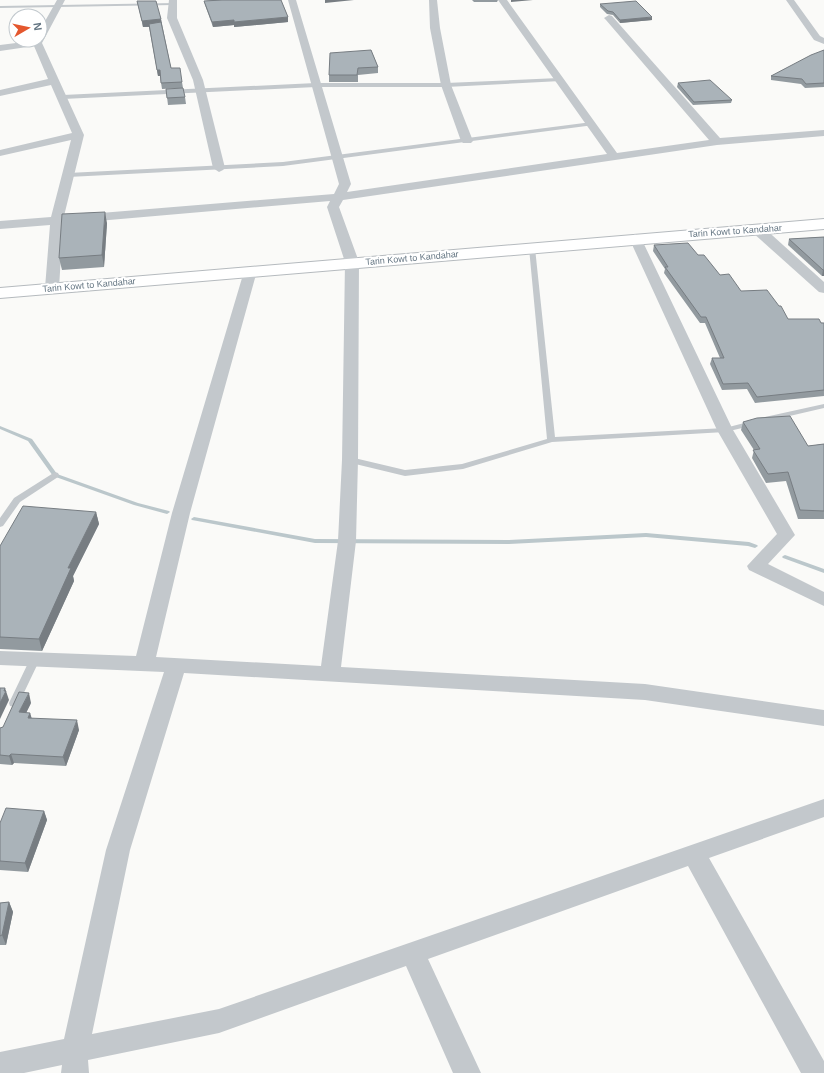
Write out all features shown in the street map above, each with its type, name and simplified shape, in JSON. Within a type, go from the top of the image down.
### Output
[{"type":"main road","name":"Tarin Kowt to Kandahar","points":[[0,293],[635,238],[824,224]]},
{"type":"street","points":[[292,0],[344,184],[333,207],[352,262],[350,460],[347,541],[330,674]]},
{"type":"street","points":[[433,0],[435,28],[446,85],[467,141]]},
{"type":"street","points":[[502,0],[615,158]]},
{"type":"street","points":[[790,0],[817,38],[824,41]]},
{"type":"street","points":[[173,2],[172,18],[198,80],[218,168]]},
{"type":"street","points":[[48,23],[59,3]]},
{"type":"street","points":[[609,18],[717,142]]},
{"type":"street","points":[[42,48],[78,135],[57,220],[52,288]]},
{"type":"street","points":[[0,93],[55,81]]},
{"type":"street","points":[[0,224],[337,197],[615,158],[717,142],[824,133]]},
{"type":"street","points":[[0,153],[78,135]]},
{"type":"street","points":[[757,229],[824,289]]},
{"type":"street","points":[[635,238],[725,430],[786,535],[756,566],[824,600]]},
{"type":"street","points":[[144,664],[181,513],[250,271]]},
{"type":"street","points":[[0,658],[176,665],[645,692],[824,718]]},
{"type":"street","points":[[75,1062],[118,850],[176,665]]},
{"type":"street","points":[[0,1066],[75,1062],[219,1021],[824,808]]},
{"type":"street","points":[[694,854],[816,1073]]},
{"type":"street","points":[[413,953],[468,1073]]},
{"type":"lane","points":[[0,7],[59,3],[173,2]]},
{"type":"lane","points":[[63,97],[316,85],[446,85],[559,80]]},
{"type":"lane","points":[[68,175],[218,168],[336,158],[592,124]]},
{"type":"lane","points":[[532,248],[551,440]]},
{"type":"lane","points":[[350,460],[405,473],[463,466],[551,440],[725,430],[824,406]]},
{"type":"lane","points":[[0,524],[17,500],[55,475]]},
{"type":"lane","points":[[10,713],[35,659]]},
{"type":"building","points":[[281,0],[288,17],[234,22],[234,20],[212,22],[204,1]]},
{"type":"building","points":[[137,1],[156,1],[161,19],[142,21]]},
{"type":"building","points":[[636,1],[652,17],[620,20],[613,12],[608,11],[600,4]]},
{"type":"building","points":[[161,22],[171,68],[180,68],[182,82],[161,83],[160,70],[157,70],[149,24]]},
{"type":"building","points":[[371,50],[378,67],[358,68],[357,75],[329,75],[330,53]]},
{"type":"building","points":[[824,50],[824,83],[806,84],[802,79],[771,76],[811,55]]},
{"type":"building","points":[[710,80],[732,100],[694,102],[678,83]]},
{"type":"building","points":[[183,88],[185,97],[167,98],[166,89]]},
{"type":"building","points":[[105,212],[102,255],[59,258],[62,214]]},
{"type":"building","points":[[824,237],[824,270],[789,239]]},
{"type":"building","points":[[688,243],[698,255],[704,255],[720,275],[729,274],[741,291],[767,290],[779,306],[781,306],[788,319],[819,319],[821,323],[824,323],[824,390],[757,397],[748,383],[723,384],[712,358],[724,358],[706,317],[701,317],[665,267],[668,267],[654,245]]},
{"type":"building","points":[[790,416],[808,446],[824,444],[824,511],[800,510],[788,472],[768,474],[753,450],[760,449],[743,422],[757,418]]},
{"type":"building","points":[[23,506],[96,512],[68,568],[71,568],[39,639],[0,637],[0,546]]},
{"type":"building","points":[[0,688],[5,688],[4,691],[6,691],[0,703]]},
{"type":"building","points":[[19,692],[29,693],[19,712],[30,713],[28,718],[77,720],[63,757],[11,754],[9,756],[0,755],[0,728],[3,727]]},
{"type":"building","points":[[6,808],[44,811],[25,863],[0,861],[0,823]]},
{"type":"building","points":[[9,902],[2,935],[0,936],[0,903]]},
{"type":"waterway","points":[[0,427],[30,440],[55,475],[136,504],[167,512]]},
{"type":"waterway","points":[[194,519],[315,541],[509,542],[646,535],[749,544],[755,546]]},
{"type":"waterway","points":[[785,557],[824,571]]}]
